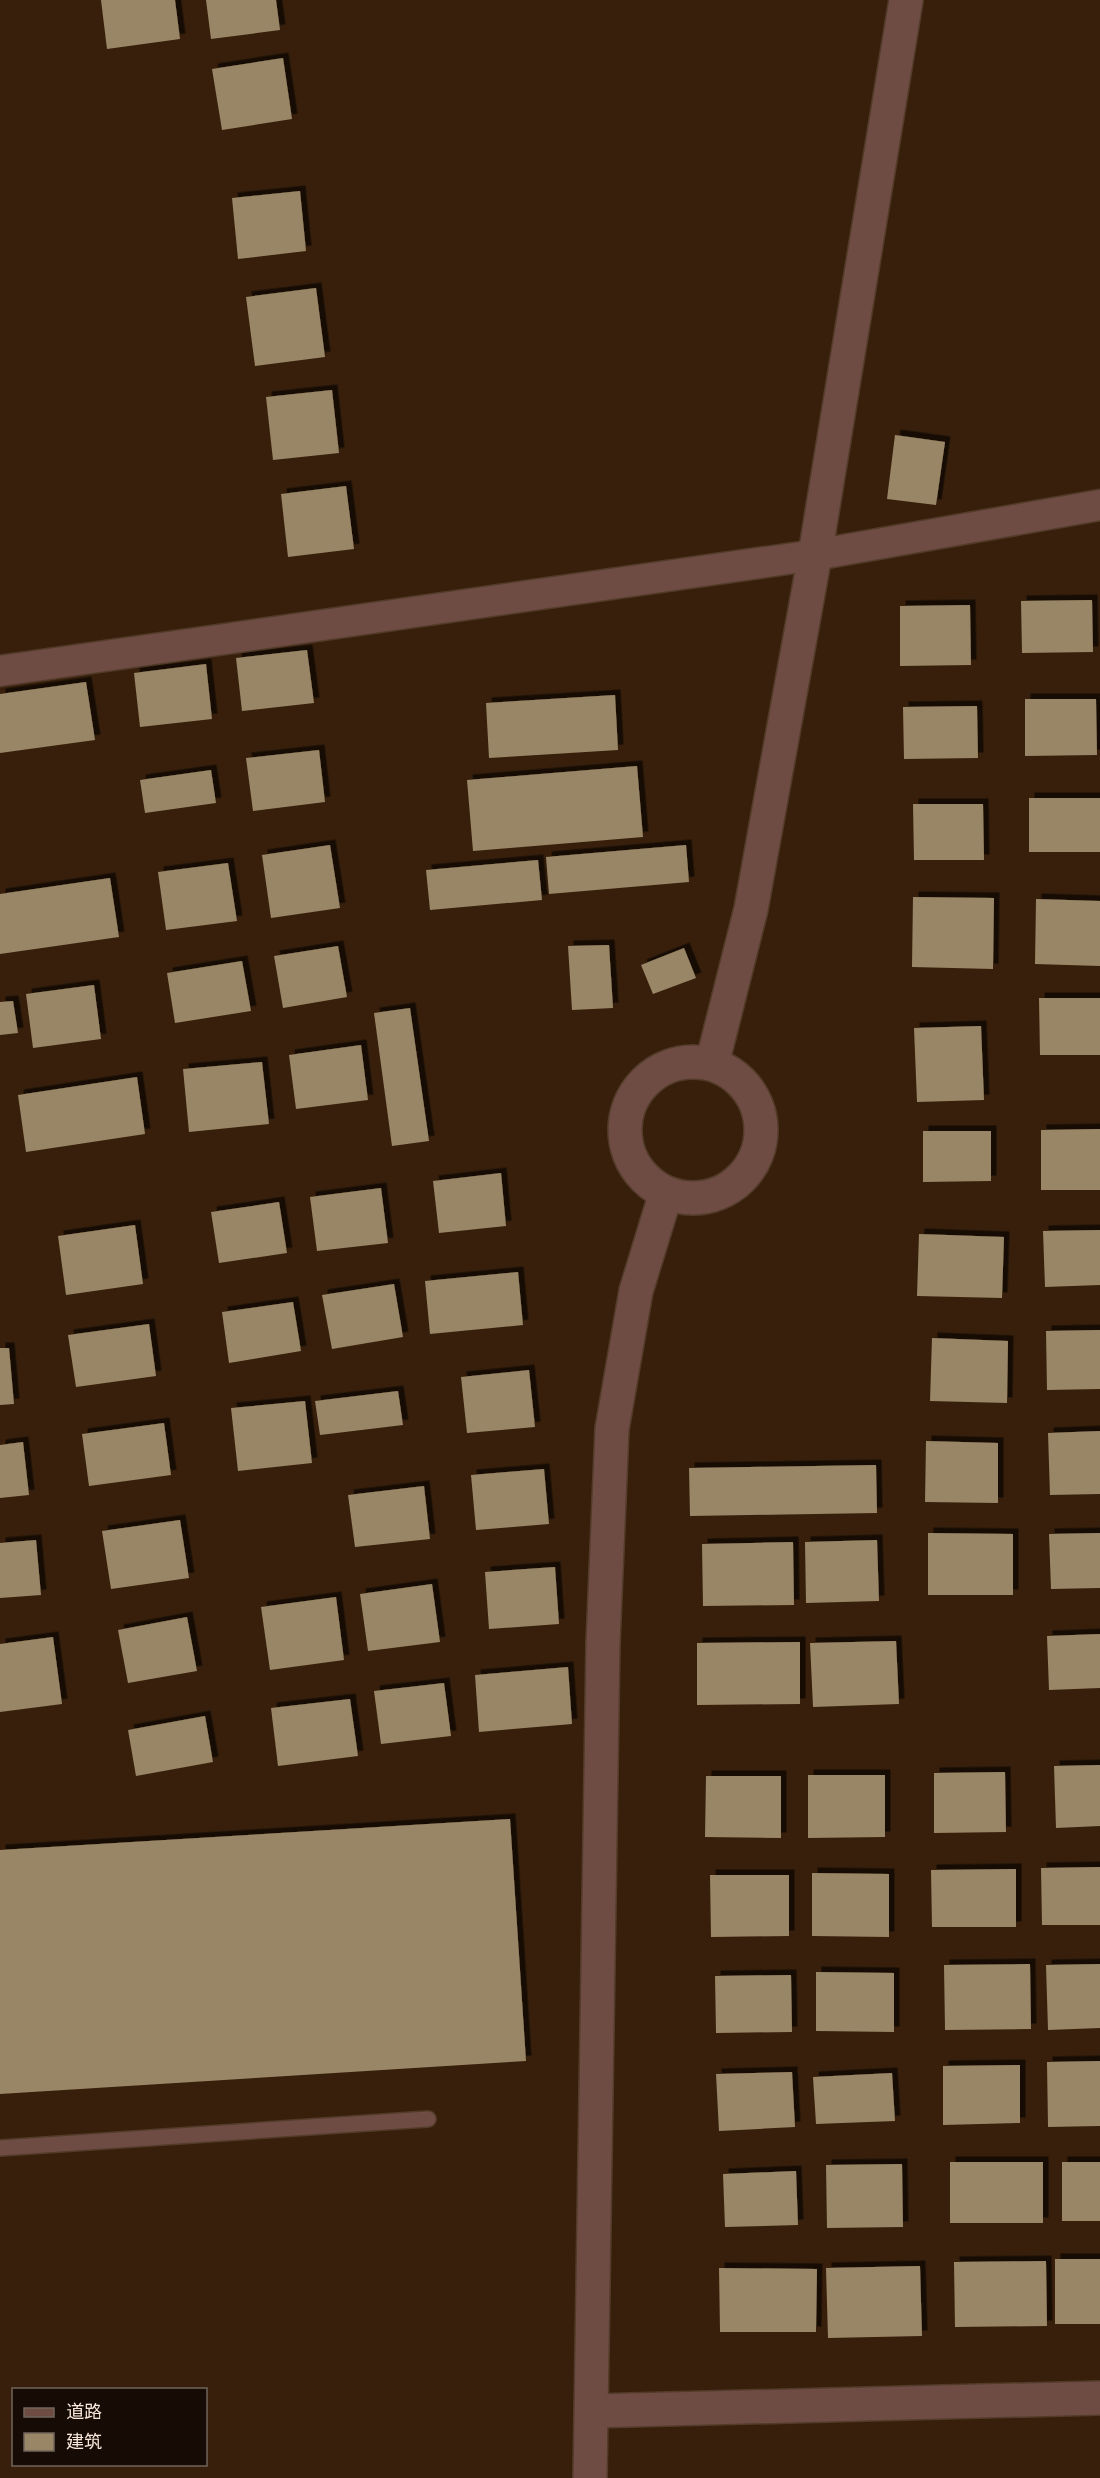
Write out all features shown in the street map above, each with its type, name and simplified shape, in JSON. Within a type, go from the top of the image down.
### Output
[{"type":"street","points":[[712,1064],[751,909],[815,555],[906,0]]},
{"type":"street","points":[[0,671],[815,555],[1100,505]]},
{"type":"street","points":[[683,1062],[712,1064],[738,1078],[756,1101],[763,1130],[756,1159],[741,1180],[718,1194],[692,1199],[666,1193],[646,1179],[631,1160],[625,1136],[627,1112],[637,1090],[655,1073],[683,1062]]},
{"type":"street","points":[[590,2478],[603,1643],[612,1429],[636,1291],[666,1193]]},
{"type":"street","points":[[592,2411],[1100,2398]]},
{"type":"lane","points":[[0,2148],[428,2119]]},
{"type":"building","points":[[101,0],[175,0],[180,39],[107,49]]},
{"type":"building","points":[[206,0],[276,0],[280,30],[211,39]]},
{"type":"building","points":[[283,58],[292,119],[222,130],[212,69]]},
{"type":"building","points":[[300,191],[306,251],[238,259],[232,198]]},
{"type":"building","points":[[316,288],[325,357],[255,366],[246,297]]},
{"type":"building","points":[[332,390],[339,453],[273,460],[266,397]]},
{"type":"building","points":[[895,435],[945,442],[936,505],[887,499]]},
{"type":"building","points":[[346,486],[354,549],[288,557],[281,494]]},
{"type":"building","points":[[1092,600],[1093,652],[1022,653],[1021,601]]},
{"type":"building","points":[[970,605],[971,665],[900,666],[900,606]]},
{"type":"building","points":[[307,650],[314,703],[242,711],[236,658]]},
{"type":"building","points":[[206,664],[212,719],[140,727],[134,673]]},
{"type":"building","points":[[86,682],[95,740],[0,753],[0,694]]},
{"type":"building","points":[[615,695],[618,750],[489,758],[486,703]]},
{"type":"building","points":[[1025,699],[1096,699],[1097,755],[1025,756]]},
{"type":"building","points":[[977,706],[978,758],[904,759],[903,707]]},
{"type":"building","points":[[319,750],[325,802],[253,811],[246,758]]},
{"type":"building","points":[[637,766],[643,837],[473,851],[467,780]]},
{"type":"building","points":[[211,770],[216,803],[145,813],[140,780]]},
{"type":"building","points":[[1029,798],[1100,798],[1100,852],[1029,852]]},
{"type":"building","points":[[913,804],[983,804],[984,860],[914,860]]},
{"type":"building","points":[[330,845],[340,908],[271,918],[262,855]]},
{"type":"building","points":[[686,845],[689,882],[549,894],[546,857]]},
{"type":"building","points":[[538,860],[542,900],[430,910],[426,870]]},
{"type":"building","points":[[228,863],[237,921],[166,930],[158,872]]},
{"type":"building","points":[[110,878],[119,937],[0,954],[0,894]]},
{"type":"building","points":[[913,897],[994,898],[993,969],[912,967]]},
{"type":"building","points":[[1036,899],[1100,901],[1100,966],[1035,964]]},
{"type":"building","points":[[609,945],[613,1008],[572,1010],[568,946]]},
{"type":"building","points":[[338,946],[347,997],[283,1008],[274,956]]},
{"type":"building","points":[[684,948],[696,978],[653,994],[641,965]]},
{"type":"building","points":[[242,961],[251,1011],[175,1023],[167,973]]},
{"type":"building","points":[[94,985],[101,1039],[33,1048],[26,994]]},
{"type":"building","points":[[1039,998],[1100,998],[1100,1055],[1040,1055]]},
{"type":"building","points":[[13,1001],[18,1033],[0,1035],[0,1002]]},
{"type":"building","points":[[410,1008],[429,1141],[392,1146],[374,1013]]},
{"type":"building","points":[[981,1026],[984,1100],[917,1102],[914,1028]]},
{"type":"building","points":[[361,1045],[368,1100],[296,1109],[289,1055]]},
{"type":"building","points":[[262,1062],[269,1124],[189,1132],[183,1069]]},
{"type":"building","points":[[137,1077],[145,1134],[26,1152],[18,1095]]},
{"type":"building","points":[[1100,1129],[1100,1190],[1041,1190],[1041,1130]]},
{"type":"building","points":[[923,1131],[991,1131],[991,1181],[923,1182]]},
{"type":"building","points":[[501,1173],[506,1226],[439,1233],[433,1181]]},
{"type":"building","points":[[381,1188],[388,1243],[317,1251],[310,1197]]},
{"type":"building","points":[[279,1202],[287,1253],[219,1263],[211,1212]]},
{"type":"building","points":[[135,1225],[143,1284],[66,1295],[58,1236]]},
{"type":"building","points":[[1100,1230],[1100,1285],[1045,1287],[1043,1231]]},
{"type":"building","points":[[919,1234],[1004,1237],[1002,1298],[917,1296]]},
{"type":"building","points":[[518,1272],[523,1325],[430,1334],[425,1281]]},
{"type":"building","points":[[394,1284],[403,1337],[332,1349],[322,1295]]},
{"type":"building","points":[[293,1302],[301,1351],[229,1363],[222,1312]]},
{"type":"building","points":[[149,1324],[156,1376],[76,1387],[68,1335]]},
{"type":"building","points":[[1100,1330],[1100,1389],[1047,1390],[1046,1331]]},
{"type":"building","points":[[932,1338],[1008,1341],[1007,1403],[930,1401]]},
{"type":"building","points":[[0,1348],[9,1348],[14,1404],[0,1405]]},
{"type":"building","points":[[529,1370],[535,1427],[467,1433],[461,1377]]},
{"type":"building","points":[[398,1391],[403,1425],[320,1435],[315,1401]]},
{"type":"building","points":[[305,1401],[312,1463],[238,1471],[231,1408]]},
{"type":"building","points":[[164,1423],[171,1475],[89,1486],[82,1434]]},
{"type":"building","points":[[1100,1431],[1100,1494],[1050,1495],[1048,1433]]},
{"type":"building","points":[[926,1441],[998,1443],[998,1503],[925,1502]]},
{"type":"building","points":[[23,1442],[29,1495],[0,1498],[0,1445]]},
{"type":"building","points":[[876,1465],[877,1513],[690,1516],[689,1468]]},
{"type":"building","points":[[544,1469],[549,1524],[476,1530],[471,1475]]},
{"type":"building","points":[[424,1486],[430,1539],[355,1547],[348,1495]]},
{"type":"building","points":[[180,1520],[189,1578],[111,1589],[102,1531]]},
{"type":"building","points":[[928,1533],[1013,1534],[1013,1595],[928,1595]]},
{"type":"building","points":[[1100,1533],[1100,1588],[1051,1589],[1049,1534]]},
{"type":"building","points":[[36,1540],[41,1595],[0,1598],[0,1543]]},
{"type":"building","points":[[877,1540],[879,1601],[806,1603],[805,1542]]},
{"type":"building","points":[[793,1542],[794,1605],[703,1606],[702,1544]]},
{"type":"building","points":[[555,1567],[559,1624],[489,1629],[485,1572]]},
{"type":"building","points":[[432,1584],[440,1642],[368,1651],[360,1594]]},
{"type":"building","points":[[336,1597],[344,1660],[270,1670],[261,1607]]},
{"type":"building","points":[[187,1617],[197,1671],[128,1683],[118,1630]]},
{"type":"building","points":[[1100,1634],[1100,1688],[1049,1690],[1047,1636]]},
{"type":"building","points":[[53,1637],[62,1704],[0,1712],[0,1644]]},
{"type":"building","points":[[896,1641],[899,1704],[813,1707],[810,1643]]},
{"type":"building","points":[[800,1642],[800,1704],[697,1705],[697,1643]]},
{"type":"building","points":[[568,1667],[572,1724],[479,1732],[475,1675]]},
{"type":"building","points":[[444,1683],[451,1736],[381,1744],[374,1691]]},
{"type":"building","points":[[350,1699],[358,1756],[278,1766],[271,1708]]},
{"type":"building","points":[[205,1716],[213,1762],[136,1776],[128,1730]]},
{"type":"building","points":[[1100,1765],[1100,1826],[1056,1828],[1054,1766]]},
{"type":"building","points":[[1005,1772],[1006,1832],[934,1833],[934,1773]]},
{"type":"building","points":[[808,1775],[885,1775],[885,1837],[808,1838]]},
{"type":"building","points":[[706,1776],[781,1776],[781,1838],[705,1837]]},
{"type":"building","points":[[510,1819],[526,2061],[0,2094],[0,1850]]},
{"type":"building","points":[[1100,1867],[1100,1925],[1042,1925],[1041,1868]]},
{"type":"building","points":[[1016,1869],[1016,1927],[932,1927],[931,1870]]},
{"type":"building","points":[[812,1873],[889,1874],[889,1937],[812,1936]]},
{"type":"building","points":[[710,1875],[789,1875],[789,1936],[711,1937]]},
{"type":"building","points":[[1030,1964],[1031,2029],[945,2030],[944,1965]]},
{"type":"building","points":[[1100,1964],[1100,2028],[1048,2030],[1046,1965]]},
{"type":"building","points":[[816,1972],[894,1973],[894,2032],[816,2031]]},
{"type":"building","points":[[791,1975],[792,2032],[716,2033],[715,1976]]},
{"type":"building","points":[[1100,2061],[1100,2126],[1048,2127],[1047,2062]]},
{"type":"building","points":[[1020,2065],[1020,2123],[943,2125],[943,2066]]},
{"type":"building","points":[[792,2072],[795,2127],[719,2131],[716,2074]]},
{"type":"building","points":[[892,2073],[895,2121],[816,2124],[813,2077]]},
{"type":"building","points":[[950,2162],[1043,2162],[1043,2223],[950,2223]]},
{"type":"building","points":[[1062,2162],[1100,2162],[1100,2221],[1062,2221]]},
{"type":"building","points":[[902,2164],[903,2227],[827,2228],[826,2165]]},
{"type":"building","points":[[796,2171],[798,2225],[725,2227],[723,2174]]},
{"type":"building","points":[[1055,2259],[1100,2259],[1100,2324],[1055,2324]]},
{"type":"building","points":[[1046,2261],[1047,2326],[955,2327],[954,2262]]},
{"type":"building","points":[[920,2266],[922,2336],[828,2338],[826,2268]]},
{"type":"building","points":[[719,2268],[817,2269],[816,2332],[720,2332]]}]
